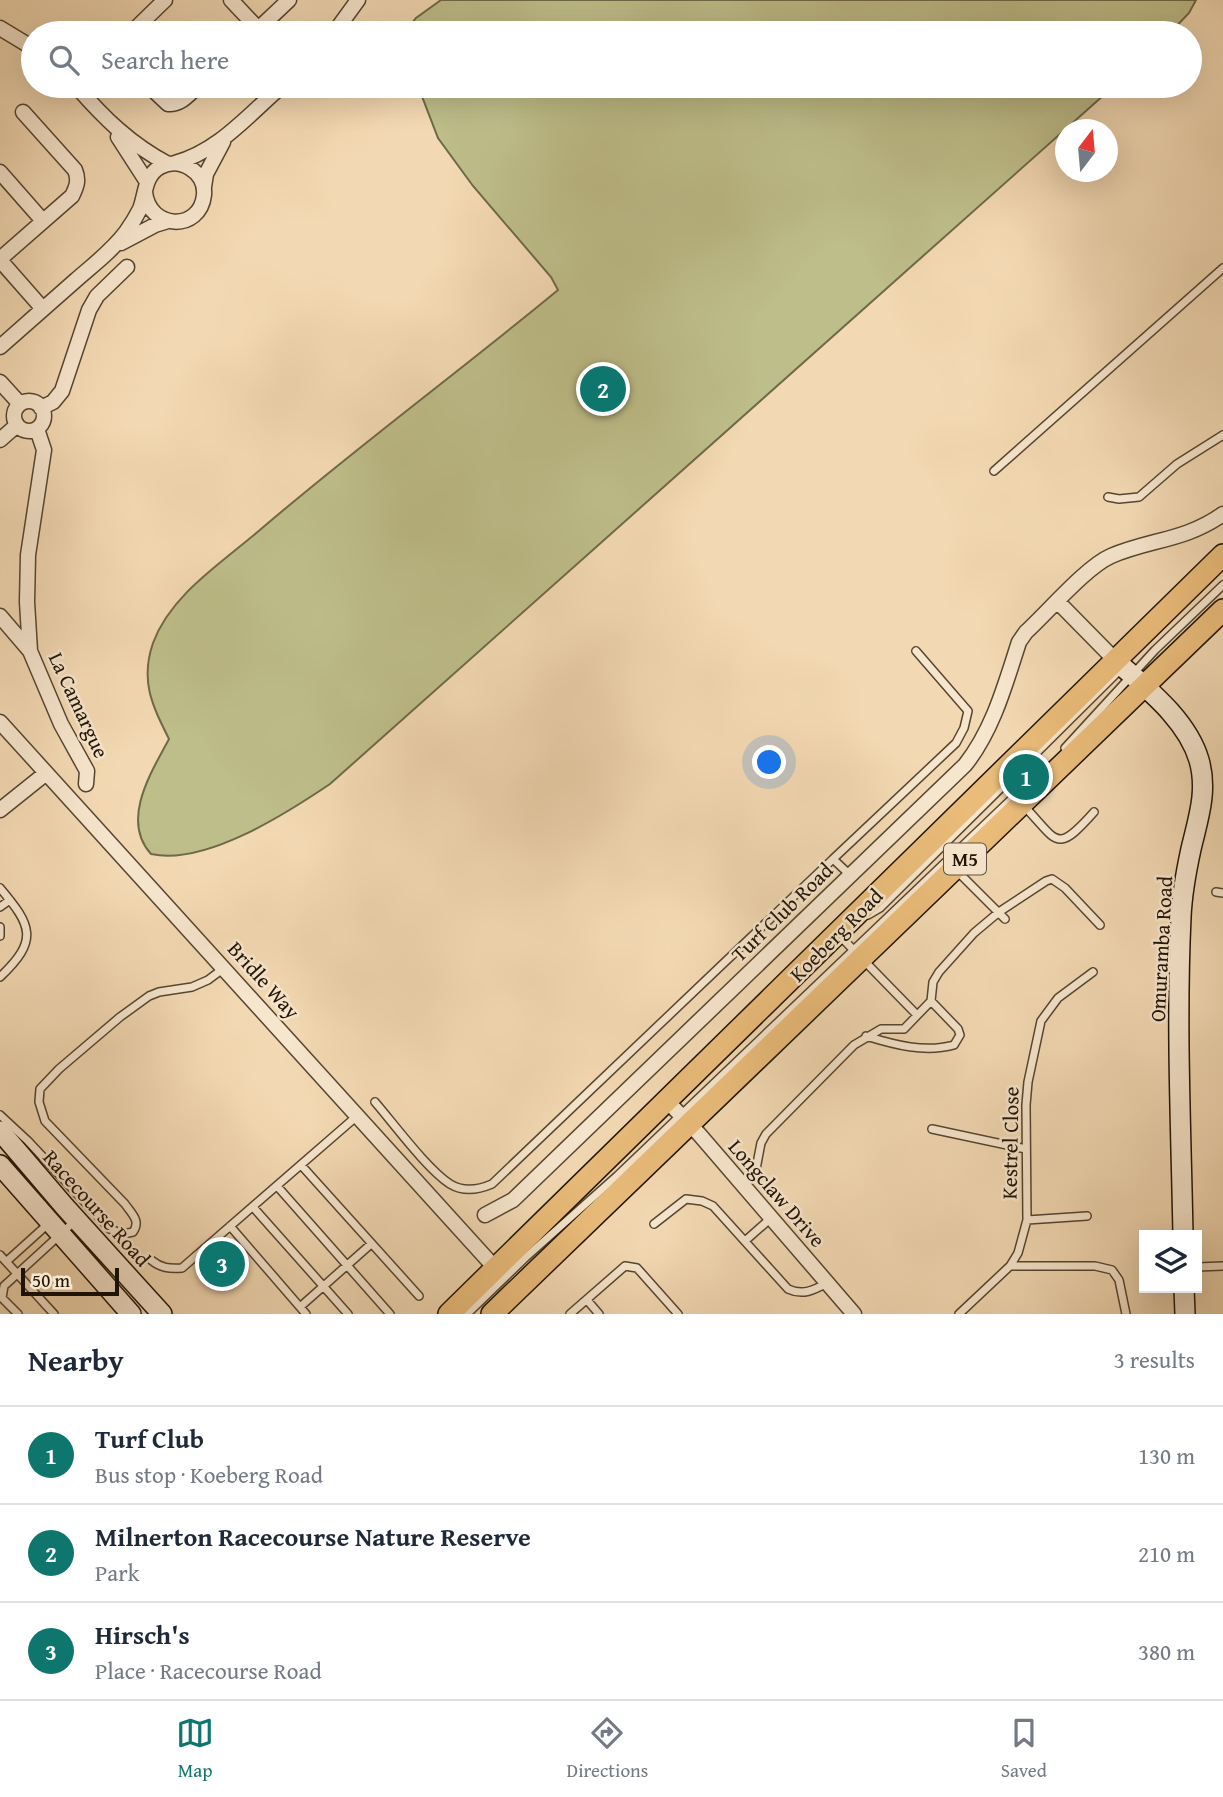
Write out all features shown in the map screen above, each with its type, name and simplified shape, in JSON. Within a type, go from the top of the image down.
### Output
[{"type":"main road","name":"Koeberg Road","points":[[449,1314],[496,1269],[679,1114],[955,869],[1024,794],[1223,555]]},
{"type":"main road","name":"Koeberg Road","points":[[492,1314],[679,1114],[838,933],[1129,670],[1223,610]]},
{"type":"main road","name":"Omuramba Road","points":[[1129,670],[1191,739],[1199,760],[1203,788],[1201,810],[1186,872],[1181,918],[1179,1025],[1183,1230]]},
{"type":"main road","name":"Racecourse Road","points":[[0,1131],[162,1314]]},
{"type":"main road","name":"Racecourse Road","points":[[0,1165],[131,1314]]},
{"type":"main road","points":[[1184,1293],[1185,1314]]},
{"type":"street","points":[[143,21],[165,0]]},
{"type":"street","points":[[231,0],[249,21]]},
{"type":"street","points":[[269,21],[289,0]]},
{"type":"street","points":[[343,21],[358,0]]},
{"type":"street","points":[[0,28],[21,41]]},
{"type":"street","points":[[86,98],[109,124],[132,143],[171,163],[191,168],[204,189]]},
{"type":"street","points":[[162,98],[174,105],[185,98]]},
{"type":"street","points":[[113,247],[135,218],[155,170],[198,155],[226,137],[269,98]]},
{"type":"street","points":[[23,112],[75,170],[78,177],[72,196],[0,259],[43,309]]},
{"type":"street","points":[[109,124],[146,187],[149,207],[154,214],[168,221]]},
{"type":"street","points":[[0,348],[113,247],[138,232],[168,221],[184,221],[198,211],[204,197],[206,174],[226,137]]},
{"type":"street","points":[[0,172],[43,221]]},
{"type":"street","points":[[37,429],[27,431],[17,425],[14,414],[20,404],[30,402],[41,408],[53,402],[62,391],[89,310],[97,296],[127,267]]},
{"type":"street","points":[[0,382],[20,404]]},
{"type":"street","name":"La Camargue","points":[[41,408],[44,417],[37,429],[42,441],[43,459],[28,555],[30,651],[61,724],[87,771],[86,784]]},
{"type":"street","points":[[0,440],[17,425]]},
{"type":"street","name":"Turf Club Road","points":[[485,1215],[513,1200],[965,765],[989,727],[1018,642],[1095,566],[1111,556],[1196,531],[1223,514]]},
{"type":"street","points":[[1058,602],[1129,670]]},
{"type":"street","points":[[27,603],[2,619],[30,651]]},
{"type":"street","name":"Bridle Way","points":[[0,722],[496,1269]]},
{"type":"street","points":[[0,810],[45,774]]},
{"type":"street","name":"Longclaw Drive","points":[[679,1114],[854,1314]]},
{"type":"lane","points":[[994,471],[1223,268]]},
{"type":"lane","points":[[1108,497],[1139,497],[1177,464],[1223,435]]},
{"type":"lane","points":[[1057,756],[1129,670],[1223,584]]},
{"type":"lane","points":[[1148,642],[1157,632]]},
{"type":"lane","points":[[375,1102],[435,1171],[451,1185],[470,1190],[492,1185],[956,743],[964,728],[968,711],[916,652]]},
{"type":"lane","points":[[858,954],[1024,794],[1051,836],[1058,839],[1066,839],[1074,834],[1094,812]]},
{"type":"lane","points":[[833,859],[849,875]]},
{"type":"lane","points":[[955,869],[1005,919]]},
{"type":"lane","points":[[905,1046],[904,1029],[931,1000],[933,982],[944,965],[974,933],[999,912],[1046,881],[1058,881],[1100,925]]},
{"type":"lane","points":[[0,888],[21,913],[27,928],[27,937],[19,957],[0,977]]},
{"type":"lane","points":[[0,907],[10,900]]},
{"type":"lane","points":[[0,927],[0,936]]},
{"type":"lane","points":[[838,933],[917,1015]]},
{"type":"lane","points":[[0,1115],[110,1229],[123,1234],[133,1232],[137,1223],[125,1204],[45,1121],[39,1102],[40,1089],[59,1069],[149,996],[192,987],[225,968]]},
{"type":"lane","name":"Kestrel Close","points":[[960,1314],[1010,1266],[1018,1253],[1027,1220],[1028,1082],[1041,1021],[1058,998],[1093,972]]},
{"type":"lane","points":[[866,1036],[928,1049],[954,1045],[958,1041],[958,1029],[931,1000]]},
{"type":"lane","points":[[742,1184],[756,1168],[761,1143],[766,1134],[853,1045],[881,1029],[904,1029]]},
{"type":"lane","points":[[467,1314],[679,1114]]},
{"type":"lane","points":[[151,1260],[169,1269],[182,1268],[358,1115]]},
{"type":"lane","points":[[932,1129],[1026,1149]]},
{"type":"lane","points":[[301,1165],[419,1296]]},
{"type":"lane","points":[[277,1186],[390,1314]]},
{"type":"lane","points":[[654,1224],[686,1199],[694,1199],[713,1206],[788,1289],[803,1293],[827,1283]]},
{"type":"lane","points":[[253,1207],[348,1314]]},
{"type":"lane","points":[[19,1314],[2,1297],[4,1286],[55,1228],[71,1214]]},
{"type":"lane","points":[[54,1314],[3,1259],[55,1228],[71,1214]]},
{"type":"lane","points":[[1027,1220],[1087,1216]]},
{"type":"lane","points":[[745,1241],[771,1218]]},
{"type":"lane","points":[[230,1226],[306,1314]]},
{"type":"lane","points":[[300,1307],[371,1244]]},
{"type":"lane","points":[[570,1314],[629,1265],[637,1268],[678,1314]]},
{"type":"lane","points":[[1010,1266],[1095,1266],[1112,1270],[1119,1280],[1126,1314]]},
{"type":"lane","points":[[1202,1267],[1223,1266]]},
{"type":"lane","points":[[587,1300],[599,1314]]},
{"type":"green space","points":[[441,0],[1196,0],[1181,21],[414,21]]},
{"type":"green space","points":[[423,98],[1101,98],[1077,119],[1055,119],[1055,139],[330,784],[269,822],[220,845],[172,856],[151,854],[142,841],[138,826],[139,811],[148,780],[169,739],[150,692],[149,657],[161,625],[172,609],[200,580],[298,498],[558,290],[551,277],[473,186],[438,138]]},
{"type":"place","name":"Milnerton Racecourse Nature Reserve","points":[[603,389]]},
{"type":"place","name":"Turf Club","points":[[1026,777]]},
{"type":"place","name":"Hirsch's","points":[[222,1264]]}]
